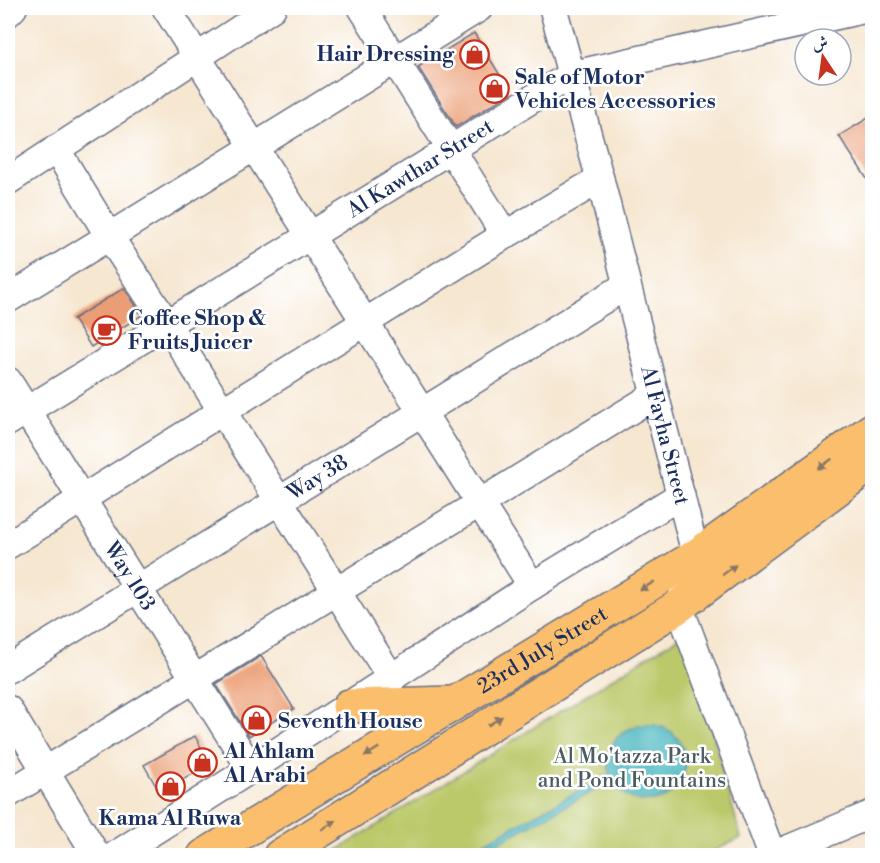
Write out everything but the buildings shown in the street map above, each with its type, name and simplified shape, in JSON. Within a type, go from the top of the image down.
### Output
[{"type":"main road","name":"23rd July Street","points":[[204,855],[696,556],[873,430]]},
{"type":"main road","name":"23rd July Street","points":[[280,855],[680,606],[873,463]]},
{"type":"main road","points":[[349,706],[452,703]]},
{"type":"street","points":[[8,14],[13,8]]},
{"type":"street","points":[[166,8],[532,586]]},
{"type":"street","points":[[8,181],[272,8]]},
{"type":"street","points":[[362,8],[505,235]]},
{"type":"street","points":[[8,299],[479,8]]},
{"type":"street","name":"Al Fayha Street","points":[[553,8],[600,179],[696,556]]},
{"type":"street","name":"Al Kawthar Street","points":[[17,416],[571,75],[870,8]]},
{"type":"street","points":[[56,149],[109,236],[392,679]]},
{"type":"street","points":[[8,545],[505,235],[600,179]]},
{"type":"street","name":"Way 38","points":[[8,669],[627,285]]},
{"type":"street","name":"Way 103","points":[[8,381],[17,416],[82,500],[252,770]]},
{"type":"street","points":[[8,794],[655,395]]},
{"type":"street","points":[[114,855],[252,770],[532,586],[681,495]]},
{"type":"street","points":[[696,556],[680,606],[771,855],[873,814]]},
{"type":"street","points":[[8,709],[97,855]]},
{"type":"green space","name":"Al Mo'tazza Park and Pond Fountains","points":[[685,633],[741,838],[703,856],[328,856]]},
{"type":"water","points":[[639,725],[658,726],[671,732],[680,742],[685,768],[681,781],[672,792],[660,799],[637,800],[625,794],[613,780],[475,855],[461,855],[610,774],[608,758],[611,747],[623,733]]},
{"type":"place","name":"Hair Dressing","points":[[475,54]]},
{"type":"place","name":"Sale of Motor Vehicles Accessories","points":[[494,89]]},
{"type":"place","name":"Coffee Shop & Fruits Juicer","points":[[107,330]]},
{"type":"place","name":"Seventh House","points":[[257,721]]},
{"type":"place","name":"Al Ahlam Al Arabi","points":[[203,763]]},
{"type":"place","name":"Kama Al Ruwa","points":[[170,787]]}]
